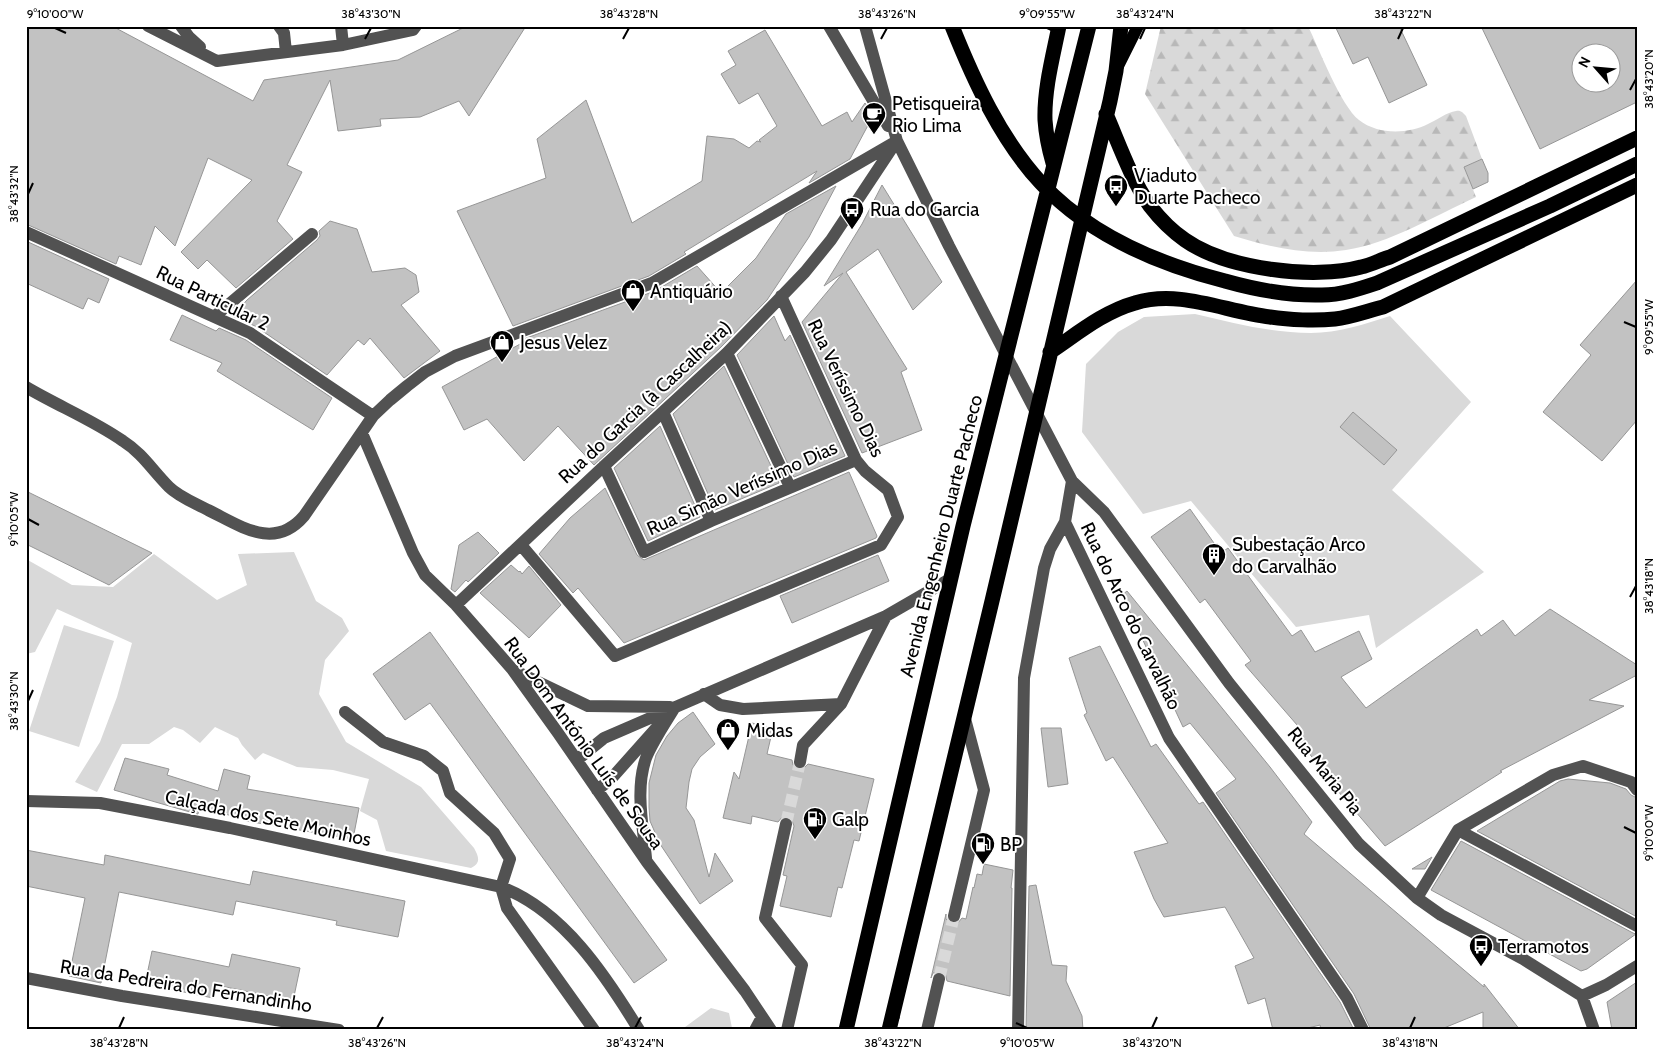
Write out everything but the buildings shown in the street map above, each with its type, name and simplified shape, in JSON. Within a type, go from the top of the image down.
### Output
[{"type":"highway","points":[[952,26],[964,55],[1006,135],[1025,164],[1042,185],[1070,208],[1121,243],[1165,263],[1210,278],[1274,292],[1324,295],[1350,292],[1377,283],[1550,206],[1637,164]]},
{"type":"highway","points":[[1054,166],[1047,138],[1045,118],[1059,26]]},
{"type":"highway","name":"Avenida Engenheiro Duarte Pacheco","points":[[846,1030],[950,579],[1089,26]]},
{"type":"highway","points":[[888,1030],[1116,71],[1121,26]]},
{"type":"highway","points":[[1106,114],[1141,192],[1164,222],[1186,241],[1222,258],[1290,272],[1316,273],[1361,267],[1390,257],[1637,138]]},
{"type":"highway","points":[[1050,352],[1108,312],[1136,302],[1156,298],[1199,302],[1270,318],[1334,319],[1383,307],[1637,185]]},
{"type":"main road","name":"Avenida Engenheiro Duarte Pacheco","points":[[1082,54],[1083,26]]},
{"type":"main road","points":[[1116,71],[1138,26]]},
{"type":"street","points":[[148,26],[217,61],[343,45],[413,27]]},
{"type":"street","points":[[181,26],[189,37],[217,61]]},
{"type":"street","points":[[279,26],[284,33],[286,52]]},
{"type":"street","points":[[341,26],[343,45]]},
{"type":"street","points":[[829,26],[897,141],[949,246],[1072,481]]},
{"type":"street","points":[[865,26],[897,141]]},
{"type":"street","points":[[26,387],[83,416],[126,442],[143,456],[170,488],[183,497],[261,534],[286,531],[297,524],[373,416],[425,372],[455,356],[652,283],[897,141]]},
{"type":"street","name":"Rua do Garcia (à Cascalheira)","points":[[456,606],[727,352],[805,272],[831,240],[897,141]]},
{"type":"street","name":"Rua Particular 2","points":[[26,232],[250,333],[373,416]]},
{"type":"street","points":[[215,316],[312,234]]},
{"type":"street","name":"Rua Veríssimo Dias","points":[[521,545],[615,656],[882,545],[898,517],[888,490],[865,471],[856,460],[781,296]]},
{"type":"street","points":[[727,352],[790,487]]},
{"type":"street","points":[[663,412],[711,521]]},
{"type":"street","name":"Rua Dom António Luís de Sousa","points":[[362,433],[413,553],[425,575],[456,606],[512,670],[647,862],[745,991],[771,1030]]},
{"type":"street","name":"Rua Simão Veríssimo Dias","points":[[604,466],[644,552],[711,521],[856,460]]},
{"type":"street","name":"Rua do Arco do Carvalhão","points":[[1072,481],[1065,522],[1169,738],[1342,990],[1363,1030]]},
{"type":"street","name":"Rua Maria Pia","points":[[1072,481],[1104,512],[1229,683],[1359,844],[1417,898],[1441,915],[1523,959],[1582,996]]},
{"type":"street","points":[[1018,1030],[1024,678],[1044,568],[1050,549],[1065,522]]},
{"type":"street","points":[[577,760],[604,738],[886,616],[950,579]]},
{"type":"street","points":[[800,762],[803,745],[841,704],[886,616]]},
{"type":"street","points":[[512,670],[588,706],[675,707]]},
{"type":"street","points":[[704,694],[720,705],[743,710],[841,704]]},
{"type":"street","points":[[597,790],[610,780],[675,707]]},
{"type":"street","points":[[647,862],[641,816],[641,783],[647,757],[675,707]]},
{"type":"street","points":[[345,712],[384,742],[424,756],[443,771],[450,793],[494,833],[510,859],[501,887],[506,908],[594,1030]]},
{"type":"street","points":[[954,916],[984,790],[964,715]]},
{"type":"street","points":[[1417,898],[1458,830],[1553,774],[1583,766],[1631,782],[1637,790]]},
{"type":"street","name":"Calçada dos Sete Moinhos","points":[[26,801],[100,803],[230,828],[501,887]]},
{"type":"street","points":[[786,824],[765,918],[802,965],[787,1030]]},
{"type":"street","points":[[1458,830],[1637,926]]},
{"type":"street","points":[[501,887],[517,893],[562,926],[614,990],[639,1030]]},
{"type":"street","points":[[1594,1030],[1582,996],[1606,985],[1637,966]]},
{"type":"street","name":"Rua da Pedreira do Fernandinho","points":[[26,978],[122,996],[339,1030]]},
{"type":"street","points":[[927,1030],[939,979]]},
{"type":"street","points":[[755,1030],[762,1017]]},
{"type":"green space","points":[[1161,26],[1308,26],[1345,103],[1359,120],[1367,125],[1384,130],[1402,131],[1420,127],[1453,112],[1459,111],[1466,116],[1482,159],[1464,167],[1476,197],[1379,242],[1346,250],[1332,252],[1303,251],[1261,244],[1234,236],[1145,94]]},
{"type":"green space","points":[[1195,314],[1238,324],[1296,333],[1321,333],[1341,330],[1390,316],[1471,402],[1392,490],[1484,572],[1376,648],[1369,615],[1296,627],[1191,501],[1143,514],[1082,432],[1086,364],[1118,332],[1144,317]]},
{"type":"green space","points":[[294,552],[316,601],[342,618],[349,631],[325,660],[319,694],[346,742],[421,787],[474,848],[478,862],[471,868],[386,851],[377,820],[360,811],[369,779],[333,770],[297,767],[263,753],[255,760],[238,738],[215,727],[200,743],[183,730],[174,727],[149,744],[122,744],[97,792],[75,782],[100,742],[117,697],[132,643],[57,609],[35,652],[26,654],[26,559],[72,585],[113,587],[154,554],[217,600],[247,585],[238,554]]},
{"type":"green space","points":[[64,625],[114,641],[79,747],[29,731]]},
{"type":"green space","points":[[711,1008],[729,1013],[731,1030],[681,1030]]},
{"type":"tunnel","points":[[786,824],[800,762]]},
{"type":"tunnel","points":[[939,979],[954,916]]},
{"type":"place","name":"Petisqueira Rio Lima","points":[[874,135]]},
{"type":"place","name":"Viaduto Duarte Pacheco","points":[[1116,207]]},
{"type":"place","name":"Rua do Garcia","points":[[852,230]]},
{"type":"place","name":"Antiquário","points":[[633,312]]},
{"type":"place","name":"Jesus Velez","points":[[502,363]]},
{"type":"place","name":"Subestação Arco do Carvalhão","points":[[1214,576]]},
{"type":"place","name":"Midas","points":[[728,751]]},
{"type":"place","name":"Galp","points":[[815,840]]},
{"type":"place","name":"BP","points":[[983,865]]},
{"type":"place","name":"Terramotos","points":[[1481,967]]}]
